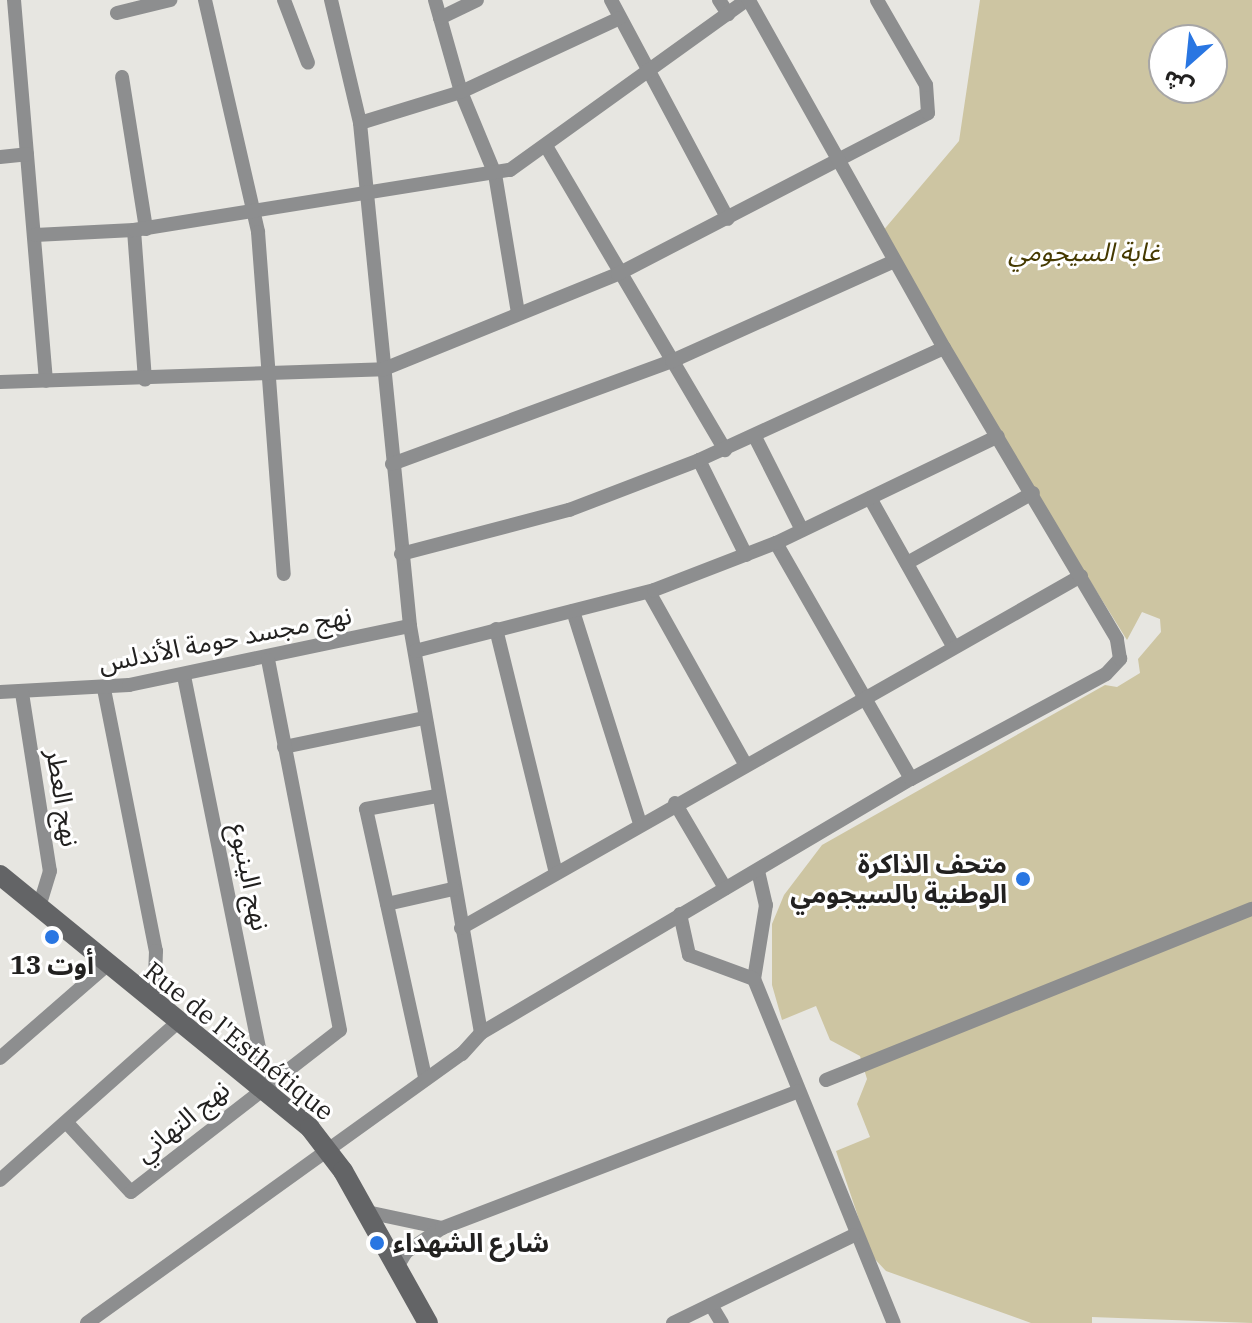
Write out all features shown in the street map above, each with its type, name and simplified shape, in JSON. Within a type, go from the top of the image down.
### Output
[{"type":"street","points":[[14,0],[46,381]]},
{"type":"street","points":[[117,13],[170,0]]},
{"type":"street","points":[[205,0],[254,211],[284,574]]},
{"type":"street","points":[[284,0],[308,63]]},
{"type":"street","points":[[331,0],[360,123],[410,626],[453,889],[481,1033]]},
{"type":"street","points":[[435,0],[461,92],[495,174],[518,313]]},
{"type":"street","points":[[440,18],[477,0]]},
{"type":"street","points":[[611,0],[728,219]]},
{"type":"street","points":[[719,0],[728,14]]},
{"type":"street","points":[[35,235],[140,230],[495,174],[546,146],[748,0],[944,348],[1033,493],[1121,649],[1115,666],[911,779],[481,1033],[330,1150],[87,1323]]},
{"type":"street","points":[[0,382],[269,376],[384,369],[618,274],[920,121],[932,102],[877,0]]},
{"type":"street","points":[[360,123],[461,92],[620,18]]},
{"type":"street","points":[[122,77],[140,230],[145,380]]},
{"type":"street","points":[[546,146],[618,274],[725,450]]},
{"type":"street","points":[[0,157],[27,154]]},
{"type":"street","points":[[392,464],[672,361],[894,261]]},
{"type":"street","points":[[401,554],[569,510],[725,450],[944,348]]},
{"type":"street","points":[[415,651],[649,592],[776,543],[998,436]]},
{"type":"street","points":[[755,437],[802,530]]},
{"type":"street","points":[[699,460],[746,555]]},
{"type":"street","points":[[907,563],[1033,493]]},
{"type":"street","points":[[870,498],[953,646]]},
{"type":"street","points":[[776,543],[911,779]]},
{"type":"street","points":[[461,928],[675,803],[1081,576]]},
{"type":"street","points":[[649,592],[745,764]]},
{"type":"street","points":[[573,611],[640,823]]},
{"type":"street","name":"نهج مجسد حومة الأندلس","points":[[0,692],[104,689],[268,660],[410,626]]},
{"type":"street","points":[[496,629],[556,873]]},
{"type":"street","points":[[260,1089],[340,1030],[268,660]]},
{"type":"street","name":"نهج الينبوع","points":[[184,676],[260,1050],[260,1089]]},
{"type":"street","points":[[104,689],[156,951],[154,1002]]},
{"type":"street","name":"نهج العطر","points":[[22,693],[50,871],[39,908]]},
{"type":"street","points":[[284,747],[424,718]]},
{"type":"street","points":[[425,1077],[366,809],[437,796]]},
{"type":"street","points":[[675,803],[725,888]]},
{"type":"street","points":[[758,871],[766,905],[754,979],[854,1235],[894,1323]]},
{"type":"street","name":"Rue de l'Esthétique","points":[[0,875],[330,1150],[428,1323]]},
{"type":"street","points":[[387,904],[453,889]]},
{"type":"street","points":[[826,1080],[1252,909]]},
{"type":"street","points":[[680,914],[689,955],[754,979]]},
{"type":"street","points":[[0,1058],[106,966]]},
{"type":"street","points":[[0,1180],[178,1022]]},
{"type":"street","name":"نهج التهاني","points":[[67,1123],[131,1192],[260,1089]]},
{"type":"street","points":[[397,1267],[406,1252],[442,1228],[798,1091]]},
{"type":"street","points":[[367,1212],[442,1228]]},
{"type":"street","points":[[673,1323],[854,1235]]},
{"type":"street","points":[[711,1305],[722,1323]]},
{"type":"green space","name":"متحف الذاكرة الوطنية بالسيجومي","points":[[980,0],[1252,0],[1252,1323],[1092,1317],[1092,1323],[1031,1323],[886,1271],[871,1255],[836,1151],[870,1137],[857,1104],[867,1079],[860,1056],[830,1040],[816,1006],[782,1020],[772,985],[772,924],[784,895],[822,845],[1105,685],[1117,687],[1140,673],[1138,659],[1161,632],[1160,619],[1142,612],[1127,640],[876,239],[959,141]]},
{"type":"place","name":"متحف الذاكرة الوطنية بالسيجومي","points":[[1023,879]]},
{"type":"place","name":"13 أوت","points":[[52,937]]},
{"type":"place","name":"شارع الشهداء","points":[[377,1243]]},
{"type":"park label","name":"غابة السيجومي","points":[[1084,252]]}]
